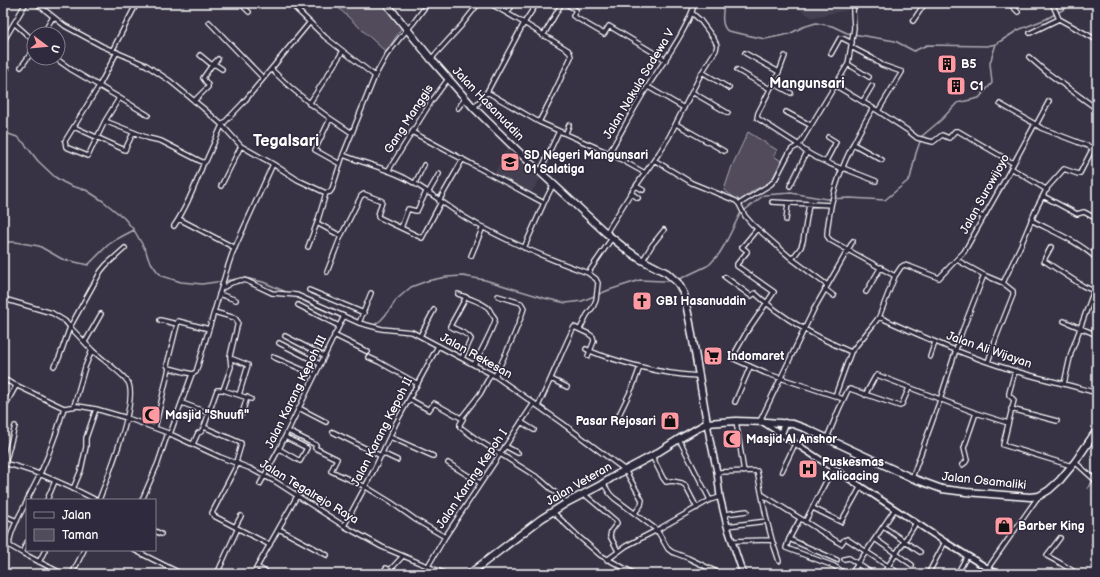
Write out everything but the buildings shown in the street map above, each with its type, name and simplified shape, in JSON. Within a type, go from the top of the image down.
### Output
[{"type":"main road","name":"Jalan Hasanuddin","points":[[386,3],[431,60],[465,99],[540,172],[612,238],[627,250],[673,277],[678,283],[684,294],[707,423]]},
{"type":"main road","name":"Jalan Osamaliki","points":[[707,423],[761,421],[800,426],[912,478],[937,487],[953,491],[1020,497],[1039,496],[1049,490],[1060,480],[1073,464],[1097,430]]},
{"type":"main road","name":"Jalan Veteran","points":[[469,574],[523,532],[567,503],[652,456],[707,423]]},
{"type":"main road","points":[[707,423],[724,514],[743,574]]},
{"type":"main road","points":[[780,434],[785,423]]},
{"type":"street","points":[[3,42],[26,3]]},
{"type":"street","points":[[36,3],[65,26],[102,46],[146,65],[170,81],[194,101],[222,125],[241,146],[298,180],[326,193]]},
{"type":"street","points":[[112,50],[137,3]]},
{"type":"street","points":[[245,3],[244,7],[249,12]]},
{"type":"street","points":[[290,3],[325,37],[375,76]]},
{"type":"street","points":[[308,248],[326,193],[330,192],[332,189],[343,155],[375,76],[386,56],[428,3]]},
{"type":"street","points":[[431,60],[461,26],[478,3]]},
{"type":"street","points":[[489,3],[568,50],[570,53],[571,58],[539,122]]},
{"type":"street","points":[[507,13],[514,3]]},
{"type":"street","points":[[474,108],[488,92],[536,3]]},
{"type":"street","points":[[543,36],[564,3],[576,10],[573,16],[604,34],[609,26],[666,60]]},
{"type":"street","name":"Jalan Nakula Sadewa V","points":[[609,153],[685,27],[695,3]]},
{"type":"street","points":[[739,204],[771,184],[776,178],[792,149],[799,145],[836,86],[848,64],[854,28],[853,11],[855,3]]},
{"type":"street","points":[[913,21],[926,3]]},
{"type":"street","points":[[1009,3],[1018,12]]},
{"type":"street","points":[[1052,5],[1059,18],[1097,40]]},
{"type":"street","points":[[606,233],[669,137],[702,72],[716,50],[717,45],[714,39],[700,20],[692,13]]},
{"type":"street","points":[[48,26],[53,17]]},
{"type":"street","points":[[1030,33],[1059,18]]},
{"type":"street","points":[[209,22],[263,78]]},
{"type":"street","points":[[174,226],[179,219],[222,125],[310,22]]},
{"type":"street","points":[[14,23],[26,33]]},
{"type":"street","points":[[831,54],[840,38],[842,38],[852,43],[882,65],[902,72],[878,111]]},
{"type":"street","points":[[309,104],[343,51]]},
{"type":"street","points":[[117,52],[99,86],[65,141],[66,147],[89,156],[105,121],[118,100],[118,97]]},
{"type":"street","points":[[745,53],[778,72]]},
{"type":"street","points":[[200,55],[213,65],[222,69]]},
{"type":"street","points":[[786,56],[758,112],[757,118],[799,145],[807,152],[826,162],[876,181]]},
{"type":"street","points":[[1029,57],[1045,71],[1095,107],[1097,101]]},
{"type":"street","points":[[194,101],[208,87],[203,78],[218,59]]},
{"type":"street","points":[[21,67],[26,60]]},
{"type":"street","points":[[848,64],[869,77]]},
{"type":"street","points":[[3,66],[7,69],[3,74]]},
{"type":"street","points":[[66,66],[148,115]]},
{"type":"street","points":[[270,69],[309,104],[352,133]]},
{"type":"street","points":[[737,70],[770,89]]},
{"type":"street","points":[[702,72],[729,88]]},
{"type":"street","name":"Gang Manggis","points":[[388,171],[431,102],[448,79]]},
{"type":"street","points":[[773,82],[791,93]]},
{"type":"street","points":[[836,86],[863,101],[917,138],[933,142],[942,135],[949,138],[958,131],[1014,163]]},
{"type":"street","points":[[863,101],[872,86]]},
{"type":"street","points":[[648,87],[684,108]]},
{"type":"street","points":[[488,92],[539,122],[609,153],[645,173]]},
{"type":"street","points":[[692,92],[728,113]]},
{"type":"street","points":[[458,108],[465,99]]},
{"type":"street","name":"Jalan Surowijoyo","points":[[895,276],[904,265],[939,278],[957,260],[964,252],[1049,101]]},
{"type":"street","points":[[1000,104],[1035,124],[1095,148],[1080,173],[1078,174],[1064,169],[1047,190],[1031,220],[1003,283]]},
{"type":"street","points":[[835,396],[851,352],[879,317],[895,276],[830,240],[827,236],[833,196],[858,133],[873,108]]},
{"type":"street","points":[[786,112],[810,126]]},
{"type":"street","points":[[330,119],[315,150],[340,164]]},
{"type":"street","points":[[105,121],[133,133],[161,141],[204,162]]},
{"type":"street","points":[[676,124],[724,151]]},
{"type":"street","points":[[566,133],[569,125]]},
{"type":"street","points":[[74,127],[126,150],[133,133]]},
{"type":"street","points":[[540,172],[559,131]]},
{"type":"street","points":[[412,132],[544,203]]},
{"type":"street","points":[[826,162],[836,142],[828,137]]},
{"type":"street","points":[[853,144],[882,160]]},
{"type":"street","points":[[221,186],[241,146]]},
{"type":"street","points":[[790,186],[807,152]]},
{"type":"street","points":[[343,155],[388,171],[414,183],[448,207],[483,227],[524,248],[588,273],[596,279],[598,286],[596,300],[580,329]]},
{"type":"street","points":[[327,272],[341,236],[361,196],[364,194],[382,201],[378,217],[423,238],[440,201],[463,159]]},
{"type":"street","points":[[654,160],[692,183],[733,199],[739,204],[745,216],[757,228],[826,287],[834,296]]},
{"type":"street","points":[[142,499],[182,403],[192,374],[196,372],[219,294],[235,248],[273,164]]},
{"type":"street","points":[[414,183],[424,165]]},
{"type":"street","points":[[1011,168],[1047,190]]},
{"type":"street","points":[[401,228],[408,209],[418,211],[427,192],[439,174]]},
{"type":"street","points":[[524,248],[544,203],[554,185]]},
{"type":"street","points":[[636,186],[643,190]]},
{"type":"street","points":[[631,193],[638,198]]},
{"type":"street","points":[[1043,196],[1077,214],[1084,212],[1097,219]]},
{"type":"street","points":[[772,202],[831,204]]},
{"type":"street","points":[[786,220],[788,203]]},
{"type":"street","points":[[792,259],[801,247],[803,241],[809,204]]},
{"type":"street","points":[[974,212],[983,217]]},
{"type":"street","points":[[179,219],[235,248]]},
{"type":"street","points":[[1031,220],[1073,241],[1097,259]]},
{"type":"street","points":[[317,223],[341,236]]},
{"type":"street","points":[[471,256],[483,227]]},
{"type":"street","points":[[757,228],[743,246],[742,248],[747,252],[737,266],[774,292],[746,333],[732,358],[750,367],[843,399]]},
{"type":"street","points":[[643,260],[652,245],[664,230]]},
{"type":"street","points":[[588,273],[612,238]]},
{"type":"street","points":[[853,241],[804,328],[761,421],[945,542],[997,574]]},
{"type":"street","points":[[1051,247],[1044,261],[1083,286],[1094,291]]},
{"type":"street","points":[[54,366],[59,358],[70,327],[101,270],[125,248]]},
{"type":"street","points":[[957,260],[984,275],[1003,283],[1014,293],[988,362]]},
{"type":"street","points":[[866,292],[881,267]]},
{"type":"street","points":[[912,478],[940,400],[967,316],[984,275]]},
{"type":"street","points":[[725,277],[751,296],[755,293],[766,303],[804,328],[837,347],[851,352]]},
{"type":"street","name":"Jalan Rekesan","points":[[222,287],[241,280],[247,281],[272,293],[297,296],[308,300],[343,318],[359,323],[382,329],[412,332],[493,375],[568,427],[625,470]]},
{"type":"street","points":[[1064,384],[1071,353],[1097,282]]},
{"type":"street","points":[[309,290],[364,313]]},
{"type":"street","points":[[359,323],[372,293]]},
{"type":"street","points":[[219,294],[236,300]]},
{"type":"street","points":[[458,294],[487,307],[496,320],[474,365]]},
{"type":"street","points":[[498,296],[521,303],[524,308],[513,340],[493,375],[461,418],[463,419],[460,425],[461,428],[540,479],[567,503]]},
{"type":"street","points":[[462,358],[471,338],[450,326],[466,297]]},
{"type":"street","points":[[3,298],[52,313],[65,322],[92,350],[120,374],[129,384],[130,392],[127,418],[114,460],[97,499]]},
{"type":"street","points":[[298,304],[339,326]]},
{"type":"street","points":[[420,336],[434,310]]},
{"type":"street","points":[[214,312],[235,318],[237,320],[230,358],[231,365],[223,390]]},
{"type":"street","points":[[85,342],[101,314]]},
{"type":"street","name":"Jalan Ali Wijayan","points":[[879,317],[935,342],[988,362],[1015,371],[1097,393]]},
{"type":"street","name":"Jalan Karang Kepoh III","points":[[260,484],[288,431],[343,318]]},
{"type":"street","points":[[160,320],[177,324]]},
{"type":"street","points":[[155,428],[169,368],[167,365],[178,320],[209,329]]},
{"type":"street","points":[[1064,321],[1096,335],[1097,329]]},
{"type":"street","points":[[538,406],[574,328],[580,329],[593,337],[594,341],[588,350],[588,356]]},
{"type":"street","points":[[334,335],[368,352]]},
{"type":"street","points":[[285,336],[324,356]]},
{"type":"street","points":[[930,357],[935,342]]},
{"type":"street","points":[[279,343],[320,364]]},
{"type":"street","name":"Jalan Karang Kepoh II","points":[[344,526],[366,487],[409,399],[438,346]]},
{"type":"street","points":[[74,406],[85,367],[92,350]]},
{"type":"street","points":[[588,350],[606,358],[656,371],[681,376],[699,376]]},
{"type":"street","points":[[272,357],[315,374]]},
{"type":"street","points":[[368,357],[418,384]]},
{"type":"street","points":[[230,358],[247,364],[248,366],[239,395]]},
{"type":"street","points":[[617,419],[633,386],[640,367]]},
{"type":"street","points":[[734,402],[750,367]]},
{"type":"street","points":[[169,368],[192,374]]},
{"type":"street","points":[[1015,371],[1009,393],[1014,400],[1003,445],[1073,464],[1095,480]]},
{"type":"street","points":[[865,395],[877,375],[940,400],[1008,423]]},
{"type":"street","points":[[3,379],[64,408],[41,473],[28,499]]},
{"type":"street","points":[[551,379],[567,388]]},
{"type":"street","points":[[4,407],[16,386]]},
{"type":"street","points":[[827,438],[848,389],[901,406],[909,388]]},
{"type":"street","points":[[193,444],[198,433],[204,427],[218,390],[251,398]]},
{"type":"street","points":[[242,414],[246,397]]},
{"type":"street","points":[[409,399],[429,410],[434,403],[461,418]]},
{"type":"street","points":[[182,403],[209,413]]},
{"type":"street","name":"Jalan Karang Kepoh I","points":[[428,566],[480,483],[534,403]]},
{"type":"street","name":"Jalan Tegalrejo Raya","points":[[64,408],[74,406],[96,409],[169,433],[265,476],[344,526],[382,547],[446,574]]},
{"type":"street","points":[[299,408],[326,422]]},
{"type":"street","points":[[73,489],[81,470],[86,447],[86,438],[96,409]]},
{"type":"street","points":[[1011,409],[1057,421]]},
{"type":"street","points":[[962,465],[967,460],[964,448],[976,413]]},
{"type":"street","points":[[736,421],[744,472]]},
{"type":"street","points":[[521,422],[534,430]]},
{"type":"street","points":[[15,426],[4,463],[41,473],[95,499]]},
{"type":"street","points":[[204,427],[241,443],[237,463],[212,513],[214,516],[270,545]]},
{"type":"street","points":[[288,431],[316,445],[315,448],[337,459],[331,471],[366,487],[445,537]]},
{"type":"street","points":[[333,432],[382,455],[397,460]]},
{"type":"street","points":[[279,449],[300,461],[307,448],[285,437]]},
{"type":"street","points":[[390,437],[433,456]]},
{"type":"street","points":[[679,439],[710,500]]},
{"type":"street","points":[[782,471],[796,444]]},
{"type":"street","points":[[505,446],[518,453]]},
{"type":"street","points":[[652,456],[666,482],[672,481],[686,485],[697,508]]},
{"type":"street","points":[[448,462],[480,483]]},
{"type":"street","points":[[804,522],[813,508],[833,468]]},
{"type":"street","points":[[625,470],[642,500],[641,505],[635,513]]},
{"type":"street","points":[[717,472],[758,471],[767,521],[779,561]]},
{"type":"street","points":[[47,499],[55,481]]},
{"type":"street","points":[[603,483],[614,498],[657,530],[668,549],[721,574]]},
{"type":"street","points":[[813,508],[841,522],[861,486]]},
{"type":"street","points":[[584,494],[616,521],[617,523],[610,536],[618,551]]},
{"type":"street","points":[[763,495],[841,544],[846,540],[900,574]]},
{"type":"street","points":[[253,574],[297,496]]},
{"type":"street","points":[[988,568],[1039,496]]},
{"type":"street","points":[[607,560],[618,551],[710,500],[720,497]]},
{"type":"street","points":[[26,502],[9,543],[12,548],[63,574]]},
{"type":"street","points":[[851,574],[895,509]]},
{"type":"street","points":[[724,514],[746,511]]},
{"type":"street","points":[[553,512],[600,556],[635,574]]},
{"type":"street","points":[[3,515],[17,521]]},
{"type":"street","points":[[217,574],[236,534],[236,527],[241,516]]},
{"type":"street","points":[[800,519],[794,528],[786,548],[834,566],[845,574]]},
{"type":"street","points":[[727,526],[767,521]]},
{"type":"street","points":[[883,574],[916,523]]},
{"type":"street","points":[[884,527],[920,552]]},
{"type":"street","points":[[279,529],[328,555]]},
{"type":"street","points":[[156,532],[161,534]]},
{"type":"street","points":[[1060,538],[1047,556],[1078,574]]},
{"type":"street","points":[[789,539],[837,560]]},
{"type":"street","points":[[875,539],[912,565]]},
{"type":"street","points":[[732,541],[772,540]]},
{"type":"street","points":[[928,574],[945,542]]},
{"type":"street","points":[[22,553],[26,544]]},
{"type":"street","points":[[39,562],[44,551]]},
{"type":"street","points":[[72,574],[84,551]]},
{"type":"street","points":[[136,551],[182,574]]},
{"type":"street","points":[[382,574],[386,568],[392,571],[402,556]]},
{"type":"street","points":[[957,574],[967,556]]},
{"type":"street","points":[[844,559],[849,558],[873,574]]},
{"type":"street","points":[[257,567],[269,574]]},
{"type":"shaded area","points":[[788,3],[852,3],[848,10],[812,17]]},
{"type":"shaded area","name":"SD Negeri Mangunsari 01 Salatiga","points":[[506,150],[540,179],[530,194],[494,174]]},
{"type":"green space","points":[[333,3],[380,3],[403,26],[386,52]]},
{"type":"green space","points":[[748,132],[777,150],[774,156],[781,161],[772,180],[768,184],[754,190],[739,201],[724,190],[732,166]]},
{"type":"waterway","points":[[724,3],[723,22],[725,29],[728,31],[765,39],[789,34],[803,27],[816,23],[832,26],[847,33],[895,41],[914,51],[927,45],[987,46],[996,44]]},
{"type":"waterway","points":[[677,280],[710,264],[719,254],[740,214],[764,195],[791,193],[827,199],[850,198],[885,200],[910,179],[916,153],[922,136],[941,120],[957,103],[979,98],[992,83],[990,63],[996,44],[1018,30],[1046,19],[1066,8],[1068,3]]},
{"type":"waterway","points":[[3,132],[17,137],[24,143],[38,161],[55,177],[71,186],[86,190],[103,201],[124,218],[134,230],[146,251],[148,258],[162,276],[181,282],[202,284],[245,278],[263,282],[286,292]]},
{"type":"waterway","points":[[3,242],[15,242],[39,246],[62,259],[88,265],[108,245],[134,230]]},
{"type":"waterway","points":[[365,326],[370,328],[381,320],[396,300],[411,287],[427,281],[446,277],[463,276],[485,280],[566,303],[582,301],[640,280],[673,281]]},
{"type":"waterway","points":[[295,296],[342,318]]},
{"type":"waterway","points":[[1088,488],[1097,475]]},
{"type":"place","name":"B5","points":[[947,64]]},
{"type":"place","name":"C1","points":[[956,86]]},
{"type":"place","name":"SD Negeri Mangunsari 01 Salatiga","points":[[510,162]]},
{"type":"place","name":"GBI Hasanuddin","points":[[642,301]]},
{"type":"place","name":"Indomaret","points":[[713,356]]},
{"type":"place","name":"Masjid \"Shuufi\"","points":[[151,415]]},
{"type":"place","name":"Pasar Rejosari","points":[[670,421]]},
{"type":"place","name":"Masjid Al Anshor","points":[[732,439]]},
{"type":"place","name":"Puskesmas Kalicacing","points":[[808,469]]},
{"type":"place","name":"Barber King","points":[[1004,526]]},
{"type":"district","name":"Mangunsari","points":[[807,83]]},
{"type":"district","name":"Tegalsari","points":[[286,141]]}]
